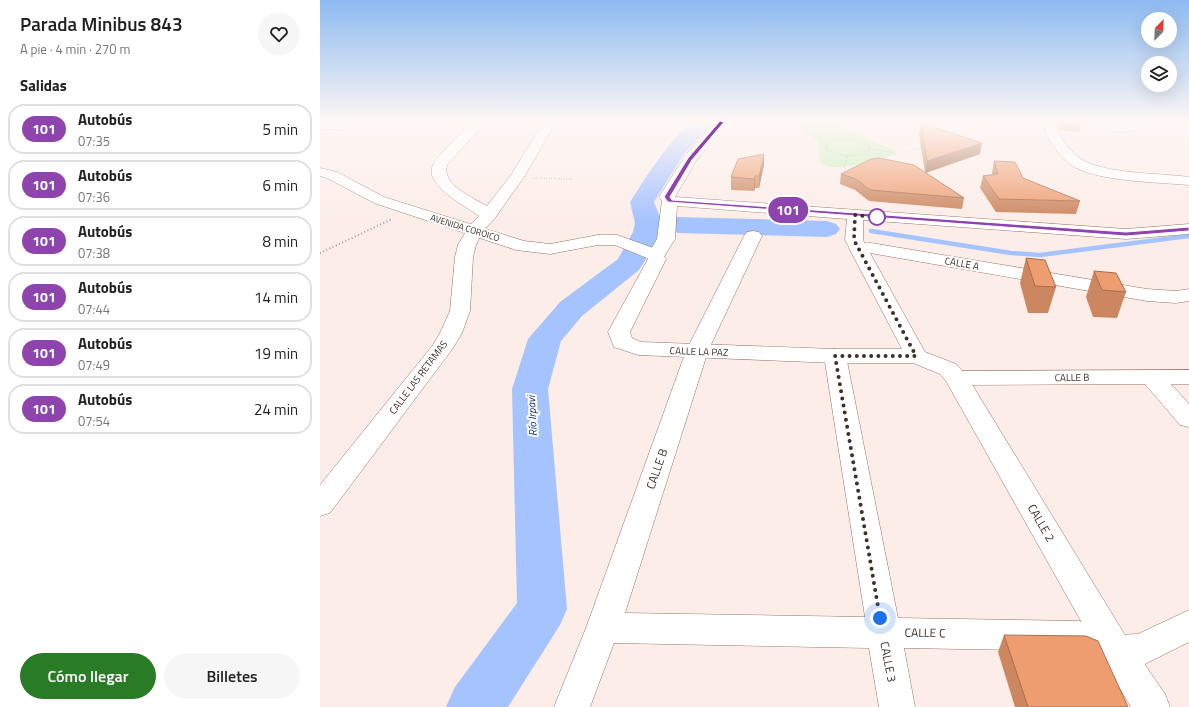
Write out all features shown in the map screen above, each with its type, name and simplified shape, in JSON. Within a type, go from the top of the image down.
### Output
[{"type":"street","points":[[449,155],[440,164],[437,171],[440,179],[451,187],[482,223]]},
{"type":"street","name":"CALLE LAS RETAMAS","points":[[320,505],[442,348],[451,333],[460,311],[464,257],[482,223],[517,177],[530,155]]},
{"type":"street","points":[[653,254],[666,239],[670,201],[667,197],[693,155]]},
{"type":"street","points":[[1070,155],[1081,165],[1116,172],[1189,181]]},
{"type":"street","name":"AVENIDA COROICO","points":[[320,172],[332,175],[379,200],[411,211],[482,223],[522,246],[540,249],[560,248],[598,240],[617,240],[653,254]]},
{"type":"street","points":[[670,201],[1126,234],[1189,229]]},
{"type":"street","points":[[855,215],[854,240],[916,356]]},
{"type":"street","name":"CALLE B","points":[[572,707],[603,628],[697,351],[753,236]]},
{"type":"street","name":"CALLE A","points":[[858,248],[871,248],[1147,295],[1176,298],[1189,295]]},
{"type":"street","name":"CALLE LA PAZ","points":[[653,254],[657,259],[619,332],[622,342],[638,348],[697,351],[835,356],[916,356]]},
{"type":"street","name":"CALLE 3","points":[[835,356],[882,633],[897,707]]},
{"type":"street","name":"CALLE 2","points":[[916,356],[948,369],[956,378],[1116,651],[1152,707]]},
{"type":"street","points":[[1151,377],[1189,419]]},
{"type":"street","name":"CALLE B","points":[[956,378],[1189,377]]},
{"type":"street","name":"CALLE C","points":[[603,628],[1079,636],[1116,651],[1141,650],[1189,625]]},
{"type":"path","points":[[847,155],[844,168],[850,172]]},
{"type":"path","points":[[517,177],[572,179]]},
{"type":"path","points":[[320,253],[411,211]]},
{"type":"green space","points":[[819,155],[894,155],[858,165],[836,167],[827,166],[820,162]]},
{"type":"building","points":[[764,155],[759,176],[755,176],[754,179],[731,177],[738,159]]},
{"type":"building","points":[[926,155],[945,155],[927,161]]},
{"type":"building","points":[[879,158],[914,165],[964,198],[870,190],[856,179],[841,174],[871,159]]},
{"type":"building","points":[[994,161],[1015,162],[1023,178],[1080,201],[999,199],[983,176],[998,174]]},
{"type":"building","points":[[1026,258],[1045,260],[1056,287],[1035,286]]},
{"type":"building","points":[[1094,271],[1116,273],[1126,292],[1102,290]]},
{"type":"building","points":[[1004,635],[1086,636],[1098,641],[1128,707],[1028,707]]},
{"type":"waterway","name":"Río Irpavi","points":[[475,707],[542,609],[530,389],[545,339],[571,309],[629,264],[646,232],[648,223],[642,202],[672,155]]},
{"type":"waterway","points":[[678,225],[827,229]]},
{"type":"waterway","points":[[871,231],[1011,253],[1040,255],[1189,236]]},
{"type":"bus line","name":"101","points":[[693,155],[667,197],[670,201],[898,219],[1126,234],[1189,229]]},
{"type":"route","points":[[877,217],[884,218],[855,215],[854,240],[916,356],[835,356],[880,618]]}]
